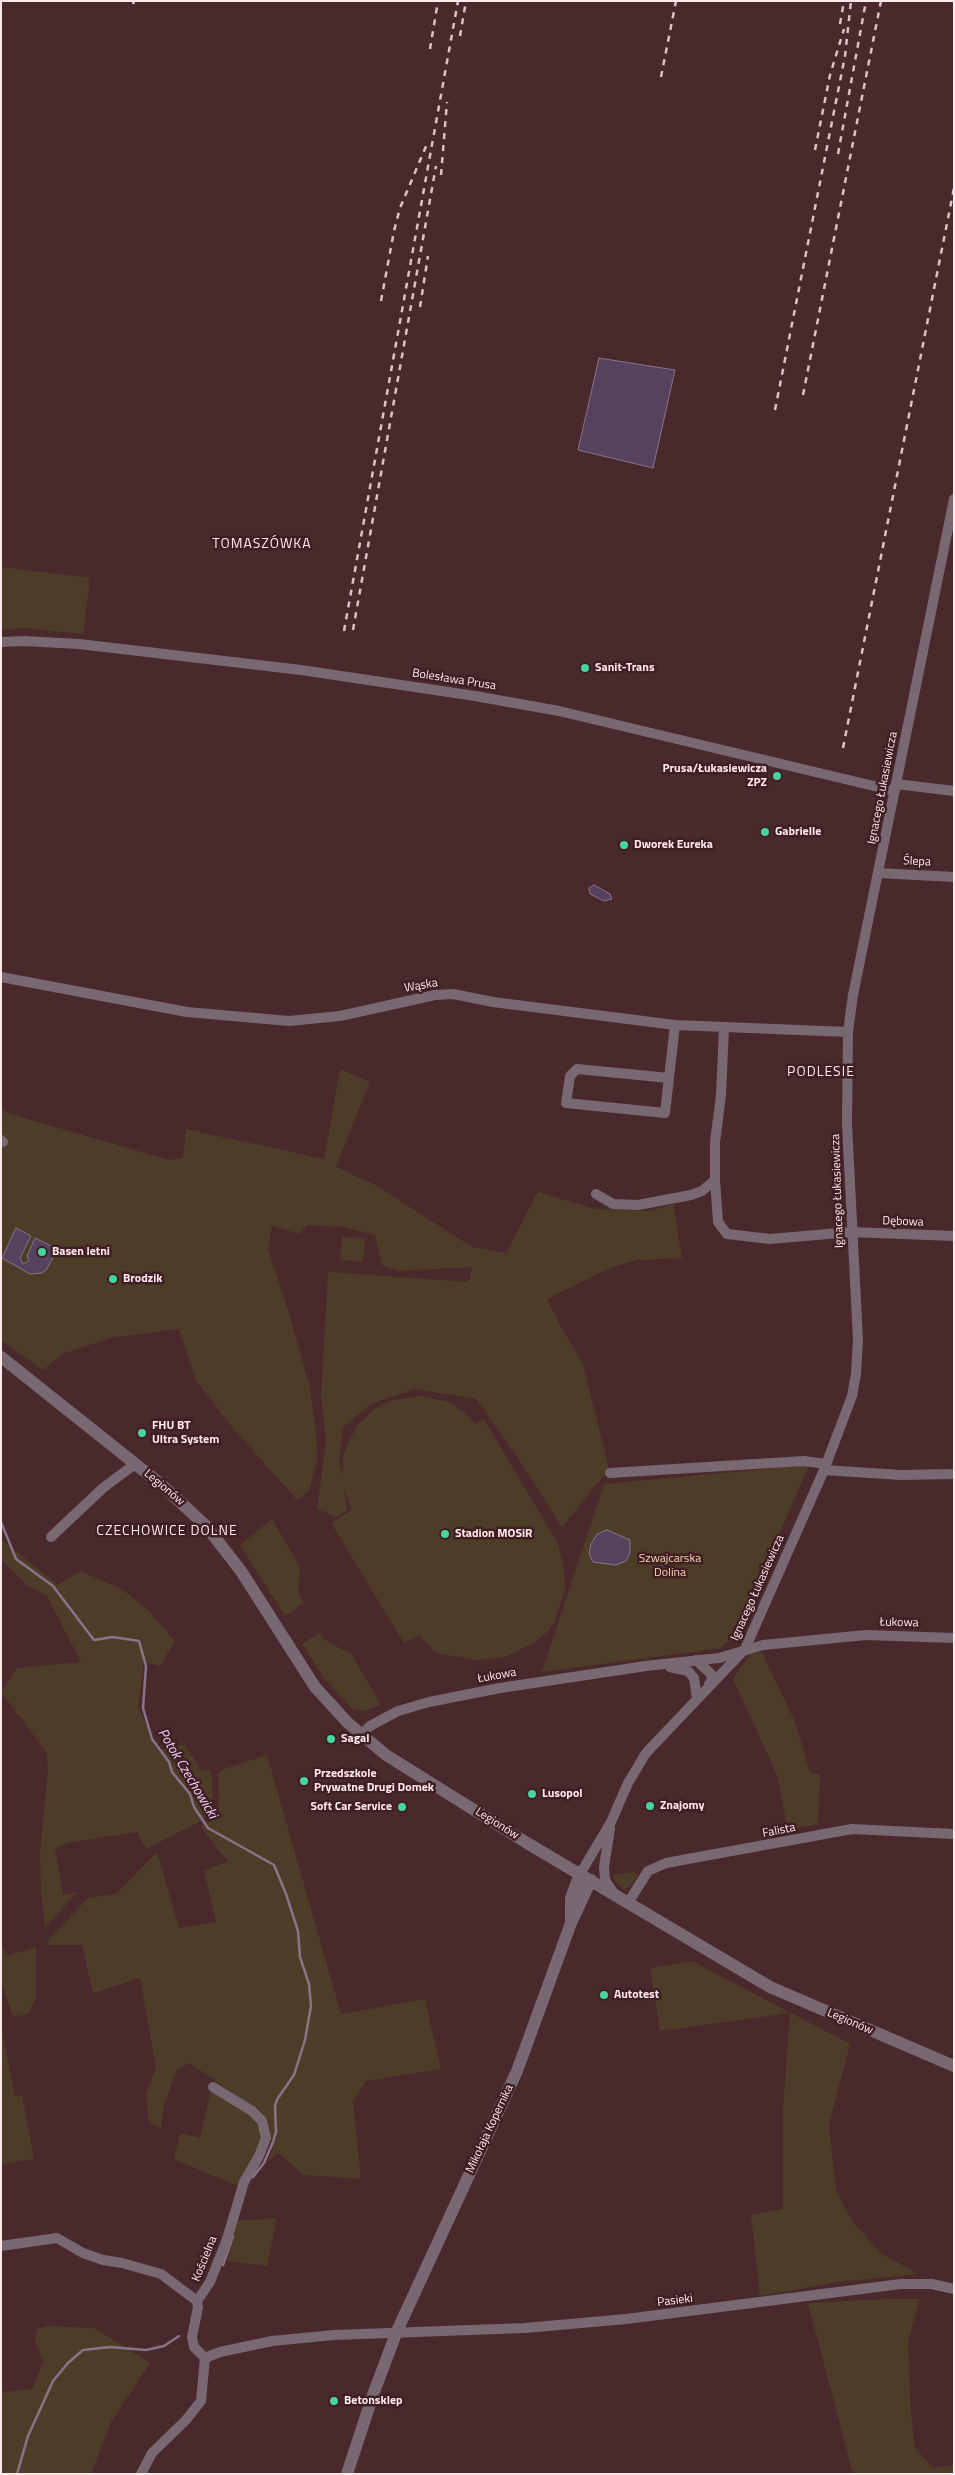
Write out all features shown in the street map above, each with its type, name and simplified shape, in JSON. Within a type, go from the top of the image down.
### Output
[{"type":"street","name":"Ignacego Łukasiewicza","points":[[580,1874],[611,1822],[637,1766],[658,1738],[745,1649],[825,1467],[844,1419],[856,1374],[858,1340],[846,1081],[848,1032],[895,787],[954,499]]},
{"type":"street","name":"Bolesława Prusa","points":[[1,642],[24,640],[79,644],[301,670],[475,696],[559,711],[895,787],[954,792]]},
{"type":"street","name":"Ślepa","points":[[878,873],[954,877]]},
{"type":"street","name":"Wąska","points":[[1,977],[187,1012],[289,1021],[340,1016],[435,994],[453,994],[493,1002],[675,1025],[848,1032]]},
{"type":"street","points":[[669,1078],[576,1069],[570,1076],[566,1103],[665,1114],[675,1025]]},
{"type":"street","name":"Dębowa","points":[[724,1027],[721,1095],[715,1142],[715,1180],[718,1222],[727,1234],[756,1239],[781,1239],[852,1232],[954,1236]]},
{"type":"street","points":[[596,1194],[613,1204],[638,1205],[691,1195],[702,1191],[715,1180]]},
{"type":"street","name":"Legionów","points":[[1,1357],[190,1510],[226,1549],[315,1687],[329,1704],[361,1735],[402,1766],[615,1896],[770,1987],[954,2066]]},
{"type":"street","points":[[610,1474],[804,1461],[825,1467],[901,1475],[954,1474]]},
{"type":"street","name":"Legionów","points":[[51,1537],[102,1488],[135,1464]]},
{"type":"street","name":"Łukowa","points":[[361,1735],[370,1726],[384,1718],[429,1702],[500,1688],[646,1666],[727,1657],[745,1649],[763,1645],[866,1635],[954,1638]]},
{"type":"street","points":[[696,1660],[711,1674],[712,1683]]},
{"type":"street","name":"Łukowa","points":[[646,1666],[679,1668],[688,1672],[702,1683],[712,1683]]},
{"type":"street","points":[[694,1678],[697,1698]]},
{"type":"street","name":"Ignacego Łukasiewicza","points":[[611,1822],[604,1867],[606,1880],[615,1896]]},
{"type":"street","name":"Falista","points":[[628,1903],[648,1871],[666,1863],[852,1829],[954,1834]]},
{"type":"street","points":[[591,1880],[604,1867]]},
{"type":"street","name":"Mikołaja Kopernika","points":[[571,1923],[571,1898],[580,1874]]},
{"type":"street","name":"Mikołaja Kopernika","points":[[348,2474],[374,2392],[397,2331],[516,2071],[571,1923],[591,1880]]},
{"type":"street","name":"Kościelna","points":[[205,2358],[194,2347],[192,2337],[198,2307],[197,2301],[210,2282],[227,2239],[244,2182],[259,2156],[266,2138],[262,2121],[252,2111],[213,2087]]},
{"type":"street","points":[[1,2246],[57,2238],[96,2258],[161,2274],[197,2301]]},
{"type":"street","name":"Pasieki","points":[[397,2331],[525,2328],[626,2319],[901,2284],[932,2284],[954,2289]]},
{"type":"street","points":[[141,2474],[152,2453],[186,2420],[201,2401],[205,2358],[220,2352],[272,2342],[334,2334],[397,2331]]},
{"type":"green space","points":[[1,567],[90,578],[83,634],[24,628],[1,630]]},
{"type":"green space","points":[[340,1069],[370,1082],[336,1167],[377,1186],[472,1247],[506,1253],[538,1192],[595,1209],[649,1211],[673,1204],[682,1258],[637,1260],[610,1268],[547,1299],[582,1362],[609,1469],[562,1527],[516,1455],[476,1399],[414,1389],[371,1404],[343,1427],[339,1461],[342,1477],[344,1453],[356,1427],[374,1409],[389,1401],[419,1396],[448,1402],[464,1412],[475,1424],[484,1419],[558,1544],[564,1569],[565,1588],[555,1621],[546,1633],[533,1643],[505,1657],[477,1660],[436,1653],[419,1635],[404,1643],[331,1523],[352,1510],[344,1489],[347,1510],[336,1517],[317,1509],[326,1442],[321,1396],[328,1272],[469,1282],[472,1267],[398,1271],[382,1265],[375,1235],[343,1227],[307,1225],[300,1234],[272,1226],[268,1249],[289,1313],[310,1388],[316,1433],[317,1460],[309,1491],[297,1500],[232,1427],[196,1380],[179,1329],[111,1338],[62,1354],[43,1370],[1,1340],[1,1108],[7,1113],[169,1160],[183,1158],[186,1129],[324,1159]]},
{"type":"green space","points":[[342,1237],[365,1238],[363,1262],[340,1260]]},
{"type":"green space","name":"Szwajcarska Dolina","points":[[809,1465],[737,1632],[721,1648],[542,1672],[604,1484]]},
{"type":"green space","points":[[272,1519],[300,1567],[298,1594],[304,1603],[285,1616],[240,1545]]},
{"type":"green space","points":[[1,1539],[58,1585],[80,1571],[120,1588],[146,1608],[175,1641],[160,1666],[144,1662],[138,1706],[157,1750],[184,1744],[202,1771],[211,1770],[213,1800],[210,1813],[197,1823],[146,1849],[137,1832],[67,1843],[55,1849],[63,1895],[78,1892],[45,1927],[41,1892],[40,1851],[48,1772],[47,1753],[1,1692],[17,1668],[81,1662],[47,1596],[28,1586],[1,1559]]},
{"type":"green space","points":[[320,1632],[325,1640],[352,1655],[381,1705],[364,1711],[352,1709],[324,1678],[302,1644]]},
{"type":"green space","points":[[751,1653],[762,1653],[795,1722],[810,1773],[820,1775],[818,1824],[788,1830],[777,1775],[733,1679]]},
{"type":"green space","points":[[267,1755],[341,2014],[425,1999],[441,2069],[366,2081],[353,2101],[361,2179],[304,2175],[277,2152],[267,2164],[273,2147],[268,2122],[261,2113],[190,2063],[177,2069],[164,2105],[161,2128],[149,2123],[146,2093],[156,2068],[140,1978],[93,1993],[82,1945],[48,1945],[49,1939],[88,1898],[116,1894],[157,1852],[179,1928],[216,1922],[204,1870],[228,1862],[201,1827],[217,1818],[219,1808],[218,1773],[224,1769]]},
{"type":"green space","points":[[636,1873],[638,1877],[628,1887],[623,1889],[616,1883],[613,1875]]},
{"type":"green space","points":[[1,1943],[6,1956],[36,1947],[36,1997],[28,2014],[13,2017],[1,1981]]},
{"type":"green space","points":[[692,1961],[850,2044],[829,2125],[836,2190],[851,2220],[881,2253],[917,2274],[831,2283],[760,2296],[751,2215],[783,2209],[783,2108],[790,2013],[660,2031],[650,1968]]},
{"type":"green space","points":[[1,2028],[15,2096],[22,2095],[34,2159],[1,2164]]},
{"type":"green space","points":[[211,2090],[253,2116],[263,2133],[263,2142],[238,2186],[174,2159],[180,2133],[200,2138]]},
{"type":"green space","points":[[277,2218],[267,2266],[227,2261],[237,2221]]},
{"type":"green space","points":[[920,2299],[908,2341],[911,2414],[915,2448],[934,2468],[954,2465],[954,2474],[853,2474],[808,2303]]},
{"type":"green space","points":[[47,2326],[94,2328],[150,2363],[111,2422],[91,2474],[1,2474],[1,2392],[33,2389],[43,2361],[35,2341],[37,2329]]},
{"type":"shaded area","points":[[599,358],[675,370],[653,468],[578,450]]},
{"type":"shaded area","points":[[594,885],[610,894],[612,899],[604,901],[590,894],[589,888]]},
{"type":"shaded area","name":"Basen letni","points":[[16,1228],[31,1236],[20,1258],[23,1264],[29,1261],[27,1256],[35,1238],[57,1249],[47,1269],[42,1273],[30,1274],[2,1258]]},
{"type":"shaded area","points":[[607,1530],[630,1540],[630,1553],[626,1561],[616,1565],[593,1562],[589,1554],[591,1544],[597,1534]]},
{"type":"waterway","name":"Potok Czechowicki","points":[[1,1522],[16,1559],[53,1586],[94,1640],[113,1637],[139,1641],[146,1666],[143,1708],[152,1739],[169,1762],[172,1772],[190,1794],[194,1807],[208,1828],[274,1865],[286,1894],[298,1931],[300,1957],[309,1984],[311,2006],[305,2040],[294,2075],[275,2105],[276,2132],[273,2142],[264,2163],[253,2177]]},
{"type":"waterway","name":"Potok Czechowicki","points":[[223,2265],[233,2236]]},
{"type":"waterway","name":"Potok Czechowicki","points":[[17,2474],[28,2436],[53,2381],[68,2363],[83,2350],[110,2347],[146,2350],[164,2346],[179,2336]]},
{"type":"railway","points":[[430,49],[438,1]]},
{"type":"railway","points":[[344,631],[458,1]]},
{"type":"railway","points":[[460,36],[466,1]]},
{"type":"railway","points":[[661,77],[676,1]]},
{"type":"railway","points":[[840,24],[844,1]]},
{"type":"railway","points":[[775,410],[845,56],[851,1]]},
{"type":"railway","points":[[838,154],[866,1]]},
{"type":"railway","points":[[803,395],[881,1]]},
{"type":"railway","points":[[815,150],[830,75],[844,29]]},
{"type":"railway","points":[[441,175],[447,102]]},
{"type":"railway","points":[[381,301],[400,208],[427,144]]},
{"type":"railway","points":[[353,630],[436,166]]},
{"type":"railway","points":[[843,748],[954,188]]},
{"type":"railway","points":[[420,307],[428,256]]},
{"type":"place","name":"Sanit-Trans","points":[[585,668]]},
{"type":"place","name":"Prusa/Łukasiewicza ZPZ","points":[[777,776]]},
{"type":"place","name":"Gabrielle","points":[[765,832]]},
{"type":"place","name":"Dworek Eureka","points":[[624,845]]},
{"type":"place","name":"Basen letni","points":[[42,1252]]},
{"type":"place","name":"Brodzik","points":[[113,1279]]},
{"type":"place","name":"FHU BT Ultra System","points":[[142,1433]]},
{"type":"place","name":"Stadion MOSiR","points":[[445,1534]]},
{"type":"place","name":"Sagal","points":[[331,1739]]},
{"type":"place","name":"Przedszkole Prywatne Drugi Domek","points":[[304,1781]]},
{"type":"place","name":"Lusopol","points":[[532,1794]]},
{"type":"place","name":"Znajomy","points":[[650,1806]]},
{"type":"place","name":"Soft Car Service","points":[[402,1807]]},
{"type":"place","name":"Autotest","points":[[604,1995]]},
{"type":"place","name":"Betonsklep","points":[[334,2401]]},
{"type":"district","name":"TOMASZÓWKA","points":[[262,545]]},
{"type":"district","name":"PODLESIE","points":[[821,1073]]},
{"type":"district","name":"CZECHOWICE DOLNE","points":[[167,1532]]}]
